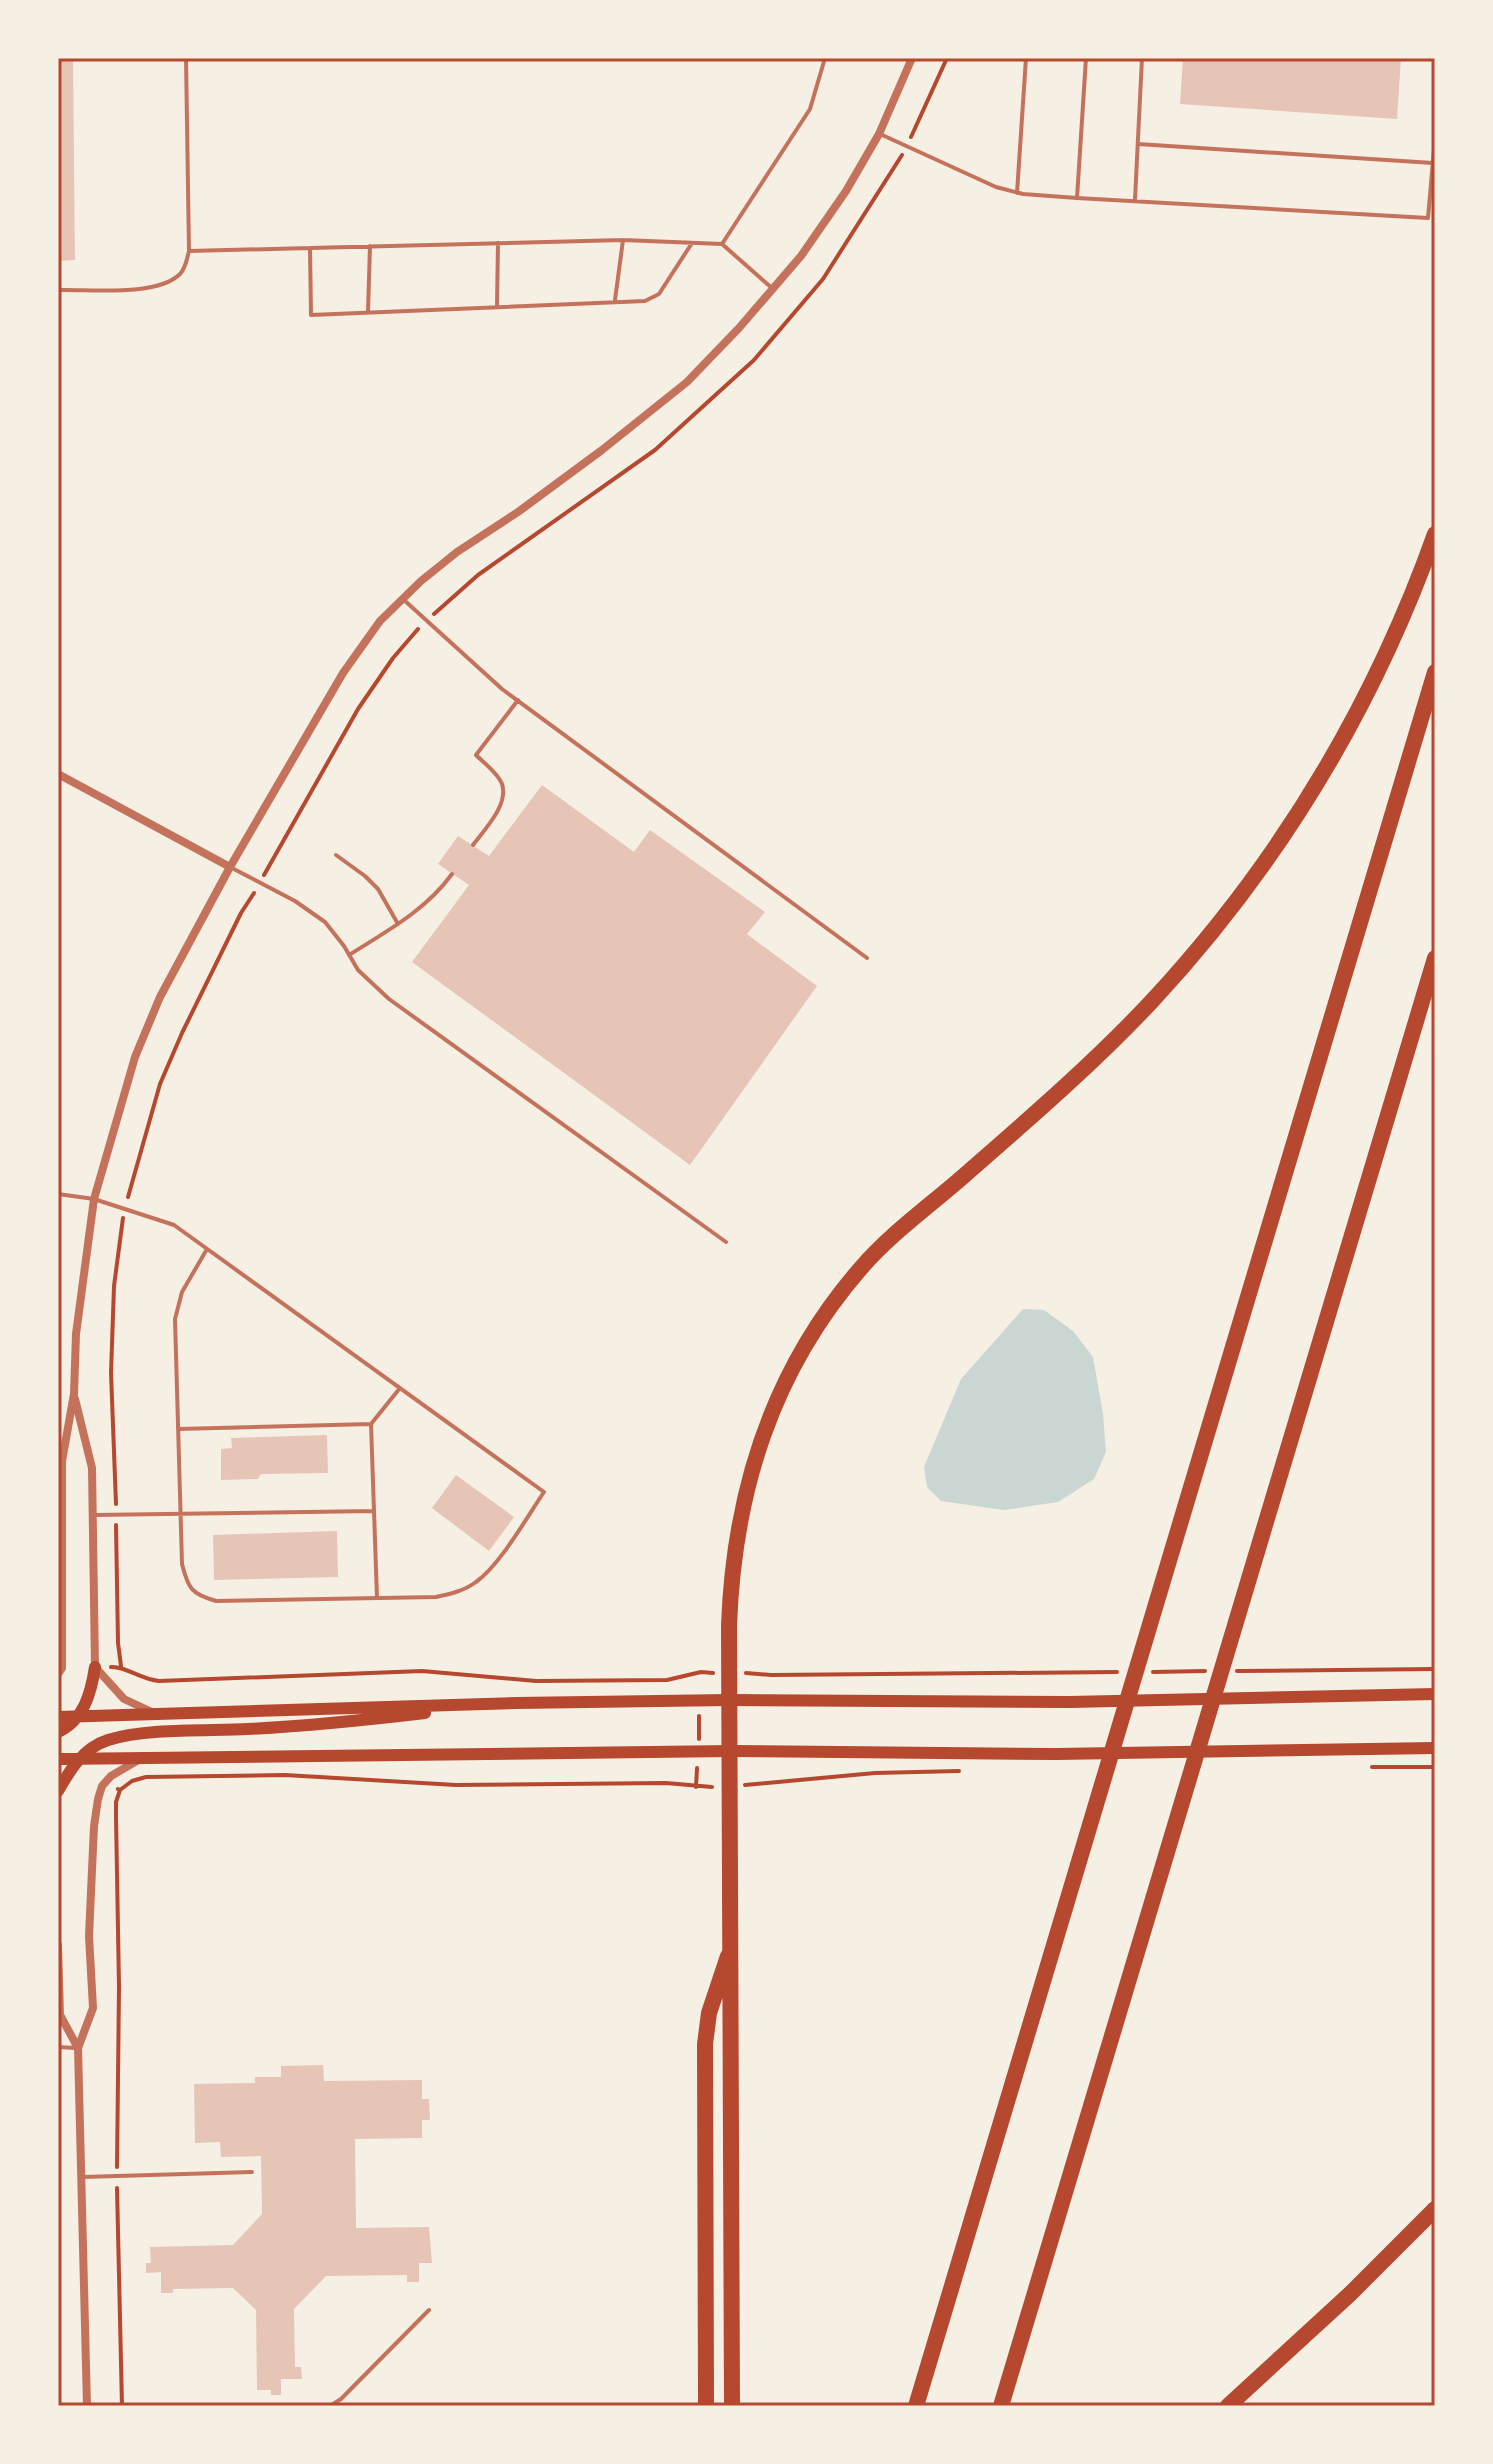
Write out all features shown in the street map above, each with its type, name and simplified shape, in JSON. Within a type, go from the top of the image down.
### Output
[{"type":"highway","points":[[732,2406],[730,1595],[742,1505],[767,1423],[782,1387],[809,1338],[863,1265],[1114,1039],[1179,970],[1245,892],[1312,794],[1352,725],[1395,638],[1435,534]]},
{"type":"highway","points":[[916,2406],[1435,672]]},
{"type":"highway","points":[[1001,2406],[1435,958]]},
{"type":"highway","points":[[706,2406],[705,2044],[716,1989],[732,1947]]},
{"type":"highway","points":[[1228,2406],[1350,2294],[1435,2209]]},
{"type":"main road","points":[[58,1732],[78,1717],[87,1701],[95,1667]]},
{"type":"main road","points":[[58,1717],[508,1703],[699,1700],[1070,1702],[1435,1694]]},
{"type":"main road","points":[[58,1791],[79,1758],[107,1740],[138,1735],[323,1725],[508,1703]]},
{"type":"main road","points":[[58,1759],[731,1751],[1056,1754],[1435,1748]]},
{"type":"street","points":[[58,1674],[62,1668],[62,1461],[74,1394],[76,1334],[94,1199],[135,1057],[160,997],[230,867],[343,673],[380,621],[402,598],[457,552],[602,450],[687,382],[801,256],[846,191],[879,134],[912,58]]},
{"type":"street","points":[[58,774],[230,867]]},
{"type":"street","points":[[74,1394],[92,1468],[95,1667],[124,1699],[159,1715]]},
{"type":"street","points":[[87,2406],[78,2048],[93,2008],[89,1936],[94,1826],[102,1786],[111,1776],[142,1758]]},
{"type":"street","points":[[58,1945],[60,2015],[78,2048]]},
{"type":"lane","points":[[58,290],[139,289],[167,284],[183,272],[189,251],[186,58]]},
{"type":"lane","points":[[722,244],[810,109],[825,58]]},
{"type":"lane","points":[[1017,193],[1026,58]]},
{"type":"lane","points":[[1077,198],[1086,58]]},
{"type":"lane","points":[[1135,200],[1142,58]]},
{"type":"lane","points":[[879,134],[996,187],[1017,193],[1428,218],[1435,138]]},
{"type":"lane","points":[[1138,144],[1433,163]]},
{"type":"lane","points":[[189,251],[623,240],[722,244],[773,289]]},
{"type":"lane","points":[[615,300],[623,240]]},
{"type":"lane","points":[[497,306],[498,243]]},
{"type":"lane","points":[[310,248],[311,315],[645,301],[659,294],[692,243]]},
{"type":"lane","points":[[368,312],[370,246]]},
{"type":"lane","points":[[402,598],[518,700],[867,958]]},
{"type":"lane","points":[[473,845],[497,812],[503,796],[497,776],[476,755],[518,700]]},
{"type":"lane","points":[[336,855],[378,889],[398,924]]},
{"type":"lane","points":[[230,867],[295,901],[325,922],[358,970],[389,999],[726,1242]]},
{"type":"lane","points":[[349,955],[431,899],[452,874]]},
{"type":"lane","points":[[58,1194],[94,1199],[174,1225],[544,1492],[492,1567],[477,1582],[457,1592],[436,1597],[216,1601],[199,1596],[188,1585],[182,1564],[175,1319],[182,1292],[207,1249]]},
{"type":"lane","points":[[377,1598],[371,1424],[400,1388]]},
{"type":"lane","points":[[178,1429],[371,1424]]},
{"type":"lane","points":[[93,1515],[374,1511]]},
{"type":"lane","points":[[58,2047],[78,2048]]},
{"type":"lane","points":[[82,2177],[252,2172]]},
{"type":"lane","points":[[330,2406],[341,2399],[429,2310]]},
{"type":"path","points":[[121,1666],[115,1573],[117,1515],[111,1373],[114,1286],[125,1208],[160,1084],[235,926],[358,709],[393,658],[428,620],[478,575],[655,450],[754,360],[823,279],[872,206],[906,148],[947,58]]},
{"type":"path","points":[[110,1667],[121,1666],[144,1680],[159,1681],[422,1671],[536,1681],[667,1680],[699,1673],[696,1787]]},
{"type":"path","points":[[1231,1671],[1435,1669]]},
{"type":"path","points":[[1139,1672],[1216,1671]]},
{"type":"path","points":[[748,1673],[1124,1672]]},
{"type":"path","points":[[117,2166],[119,1987],[116,1802],[120,1790],[132,1781],[146,1777],[285,1775],[456,1785],[666,1783],[696,1787],[875,1773],[972,1771]]},
{"type":"path","points":[[111,1787],[120,1790]]},
{"type":"path","points":[[117,2186],[122,2406]]},
{"type":"shaded area","points":[[1023,1309],[1044,1310],[1073,1331],[1093,1357],[1106,1452],[1094,1479],[1058,1502],[1004,1510],[941,1501],[927,1487],[924,1467],[961,1379]]},
{"type":"building","points":[[58,58],[73,58],[75,260],[58,261]]},
{"type":"building","points":[[1183,58],[1401,58],[1397,119],[1180,104]]},
{"type":"building","points":[[542,785],[634,852],[650,830],[765,912],[747,934],[817,986],[690,1165],[412,962],[469,885],[438,864],[458,836],[489,856]]},
{"type":"building","points":[[327,1435],[328,1473],[261,1474],[258,1479],[221,1480],[221,1449],[232,1448],[231,1438]]},
{"type":"building","points":[[456,1475],[514,1517],[489,1551],[432,1508]]},
{"type":"building","points":[[337,1531],[338,1577],[214,1580],[213,1535]]},
{"type":"building","points":[[323,2065],[324,2081],[422,2080],[422,2099],[429,2099],[430,2120],[422,2120],[422,2138],[355,2139],[356,2228],[429,2227],[432,2263],[419,2263],[419,2282],[407,2282],[407,2275],[326,2276],[294,2309],[295,2367],[301,2367],[302,2379],[281,2379],[281,2395],[271,2395],[271,2390],[257,2390],[256,2310],[233,2288],[173,2289],[173,2293],[161,2293],[161,2272],[146,2273],[146,2263],[151,2263],[150,2247],[233,2245],[262,2214],[261,2156],[221,2157],[220,2142],[195,2143],[194,2084],[255,2083],[255,2077],[281,2077],[281,2066]]}]
